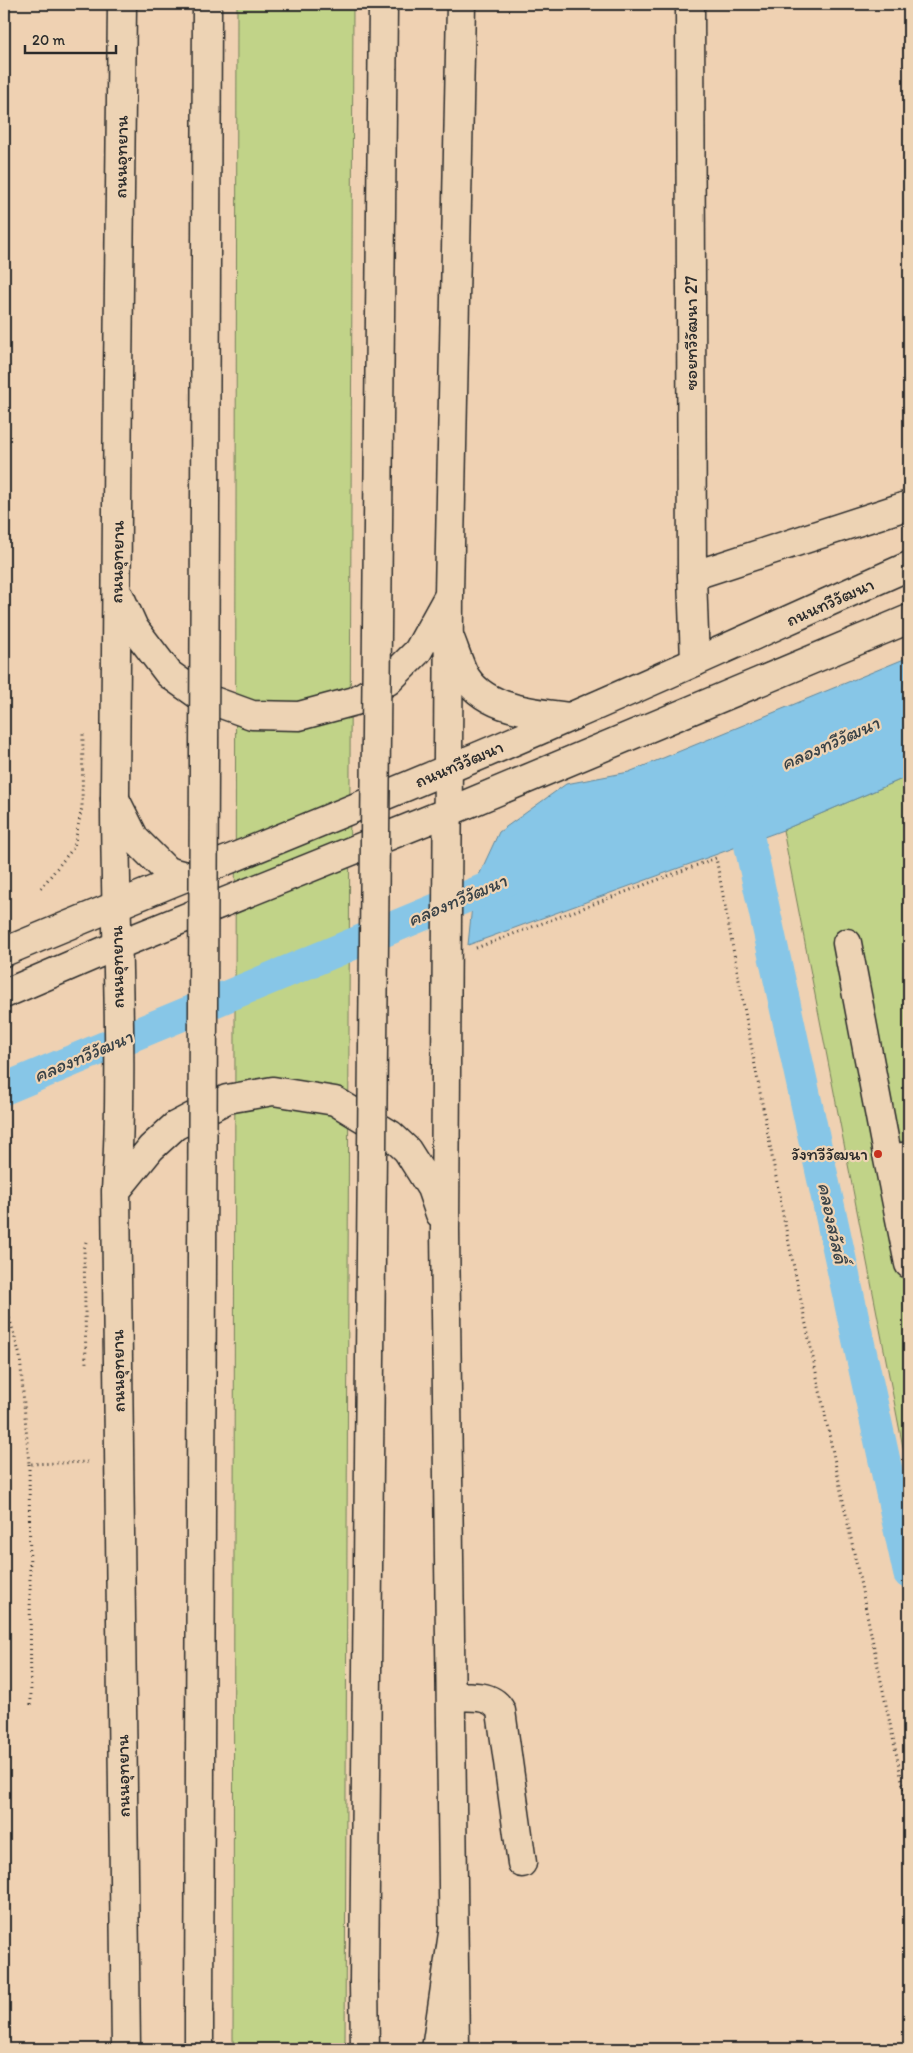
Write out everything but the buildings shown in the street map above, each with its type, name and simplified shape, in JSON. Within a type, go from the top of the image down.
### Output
[{"type":"main road","name":"ถนนอุทยาน","points":[[122,4],[115,799],[118,945],[118,1146],[116,1191],[126,2049]]},
{"type":"main road","points":[[199,2049],[207,4]]},
{"type":"main road","points":[[365,2049],[364,1983],[383,4]]},
{"type":"main road","points":[[455,2049],[445,1230],[450,594],[461,4]]},
{"type":"main road","name":"ซอยทวีวัฒนา 27","points":[[690,4],[692,576],[695,662]]},
{"type":"main road","points":[[692,576],[909,505]]},
{"type":"main road","name":"ถนนทวีวัฒนา","points":[[4,952],[189,877],[570,717],[909,566]]},
{"type":"main road","points":[[116,587],[134,628],[170,674],[200,696],[252,715],[299,716],[355,701],[388,681],[418,651],[450,594]]},
{"type":"main road","points":[[4,994],[118,945],[448,822],[909,619]]},
{"type":"main road","points":[[450,636],[464,674],[478,690],[499,704],[532,712],[570,717]]},
{"type":"main road","points":[[115,799],[135,839],[167,872],[189,877]]},
{"type":"main road","points":[[847,943],[898,1157],[909,1264]]},
{"type":"main road","points":[[116,1191],[151,1148],[174,1126],[227,1099],[273,1091],[335,1101],[392,1135],[407,1150],[431,1188],[445,1230]]},
{"type":"main road","points":[[451,1696],[488,1698],[496,1703],[501,1711],[522,1863]]},
{"type":"main road","points":[[436,2049],[454,1933]]},
{"type":"path","points":[[481,946],[716,858],[784,1220],[909,1814]]},
{"type":"path","points":[[4,1299],[20,1356],[29,1464],[31,1706]]},
{"type":"path","points":[[29,1464],[119,1461]]},
{"type":"green space","points":[[237,4],[353,4],[345,2049],[233,2049]]},
{"type":"green space","name":"วังทวีวัฒนา","points":[[909,776],[909,1478],[783,830]]},
{"type":"water","points":[[909,657],[909,776],[783,830],[468,945],[474,886],[499,832],[566,784],[629,772]]},
{"type":"waterway","name":"คลองสวัสดิ์","points":[[740,799],[909,1573]]},
{"type":"waterway","name":"คลองทวีวัฒนา","points":[[4,1089],[514,877]]},
{"type":"place","name":"วังทวีวัฒนา","points":[[878,1154]]}]
